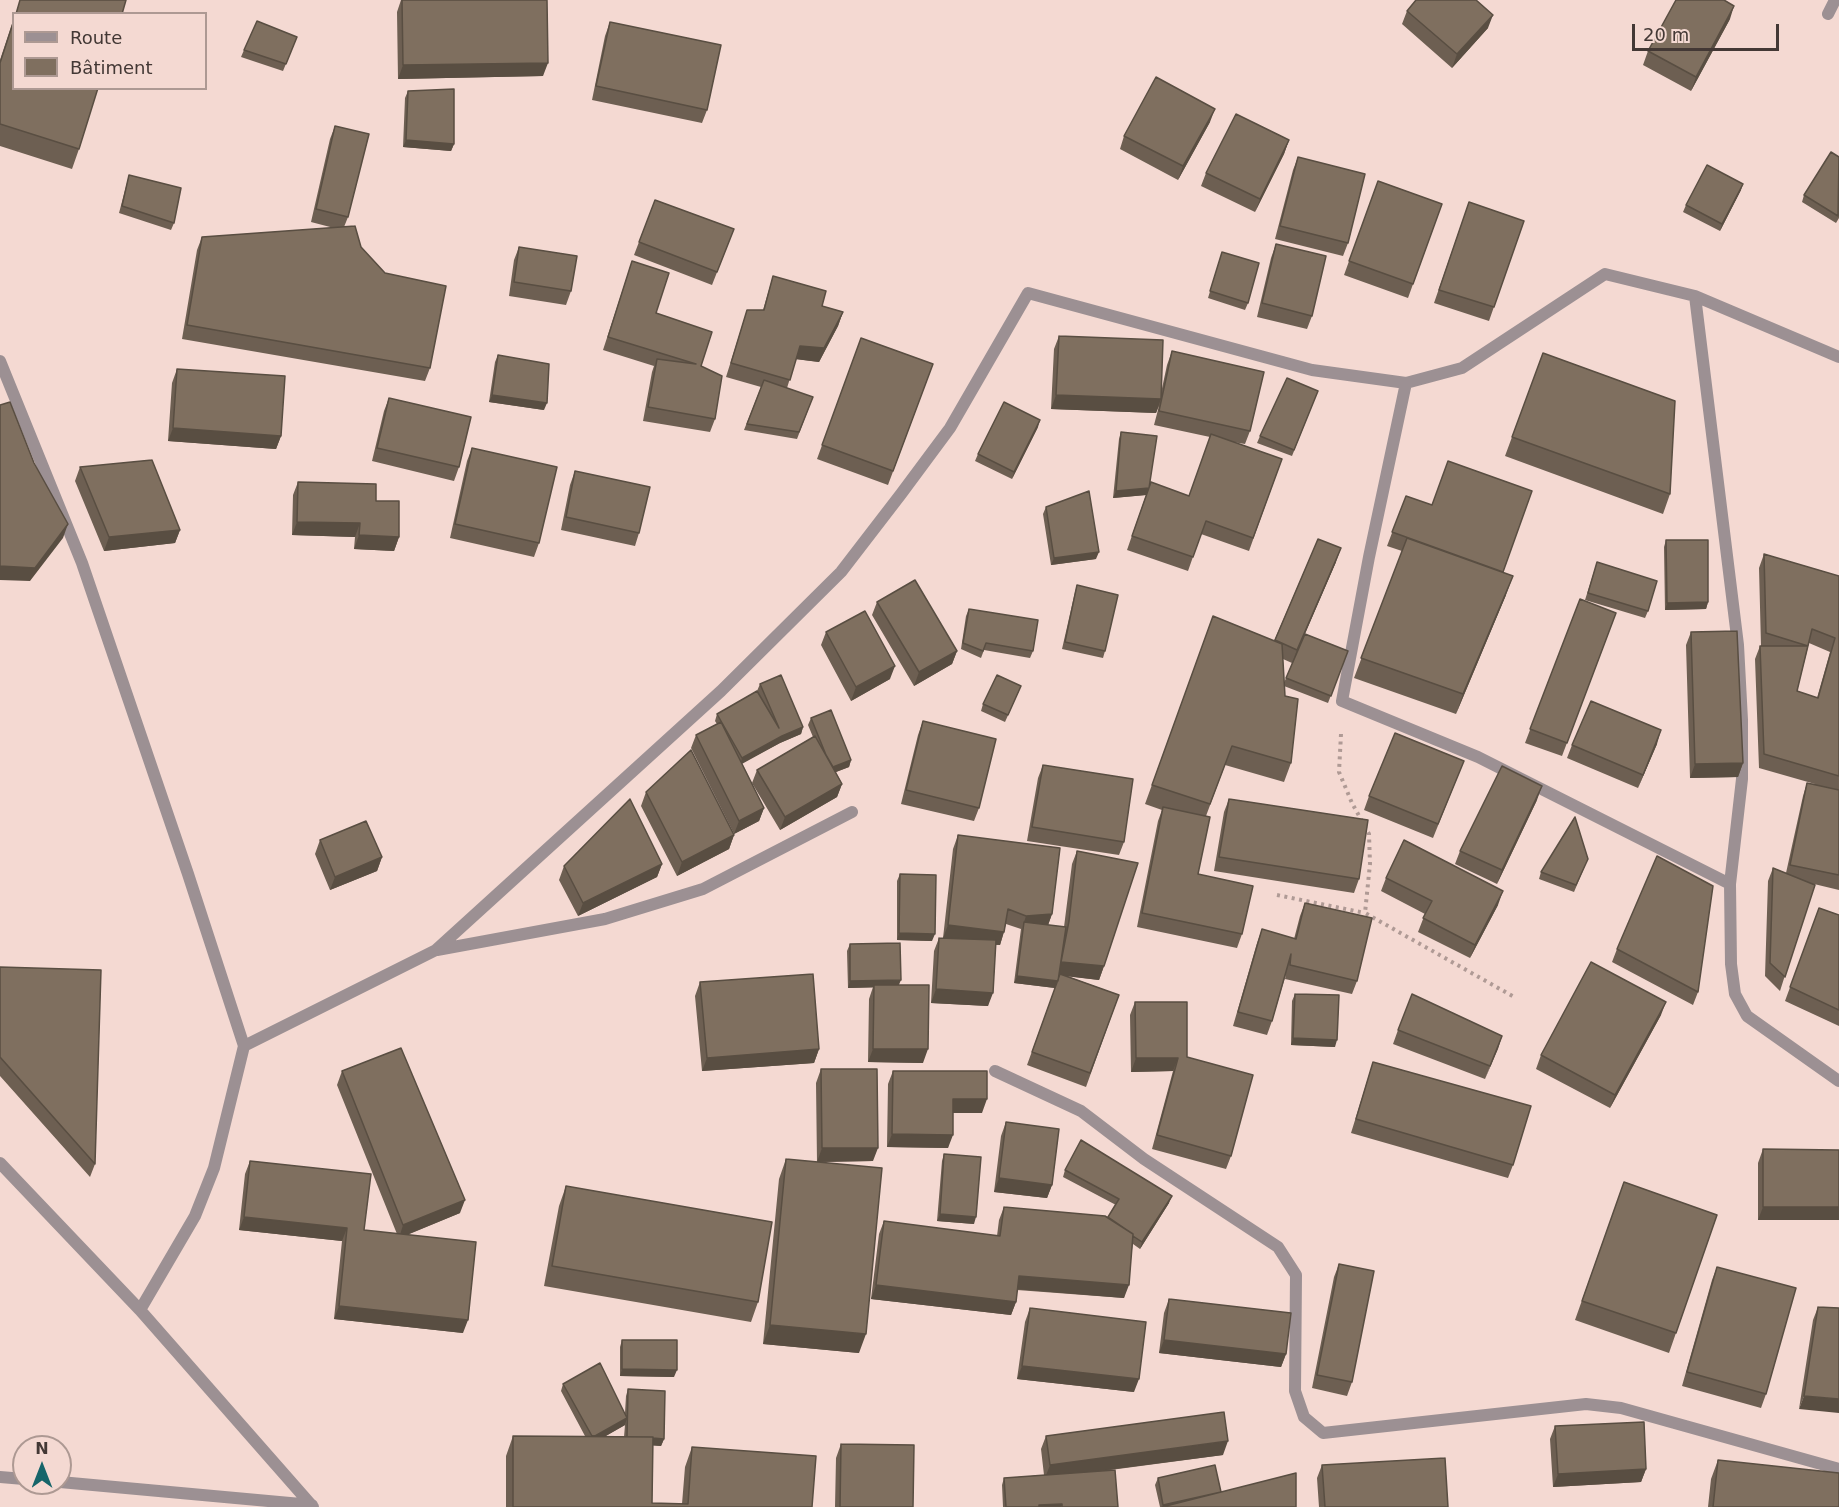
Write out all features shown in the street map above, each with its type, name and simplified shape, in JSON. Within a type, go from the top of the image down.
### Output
[{"type":"street","points":[[1828,15],[1835,0]]},
{"type":"street","points":[[244,1046],[436,950],[720,691],[841,572],[950,428],[1028,293],[1312,370],[1406,383],[1462,368],[1605,274],[1695,296],[1839,357]]},
{"type":"street","points":[[1695,296],[1738,645],[1743,720],[1742,779],[1730,884],[1731,964],[1735,994],[1747,1016],[1839,1081]]},
{"type":"street","points":[[0,361],[82,563],[244,1046],[214,1168],[195,1216],[140,1310]]},
{"type":"street","points":[[1406,383],[1369,557],[1342,700],[1478,756],[1730,884]]},
{"type":"street","points":[[436,950],[604,919],[704,889],[852,812]]},
{"type":"street","points":[[995,1071],[1082,1111],[1144,1159],[1278,1247],[1296,1275],[1295,1391],[1304,1418],[1323,1433],[1586,1404],[1621,1408],[1839,1469]]},
{"type":"street","points":[[0,1163],[140,1310],[312,1506]]},
{"type":"street","points":[[72,1483],[312,1506]]},
{"type":"path","points":[[1342,700],[1339,772],[1352,803],[1369,834],[1370,864],[1365,913]]},
{"type":"path","points":[[1277,895],[1365,913],[1516,998]]},
{"type":"building","points":[[20,0],[126,0],[123,12],[17,12]]},
{"type":"building","points":[[402,0],[547,0],[548,63],[403,65]]},
{"type":"building","points":[[1416,0],[1476,0],[1493,15],[1457,54],[1407,11]]},
{"type":"building","points":[[1676,0],[1724,0],[1734,6],[1696,77],[1648,51]]},
{"type":"building","points":[[257,21],[297,37],[286,64],[244,50]]},
{"type":"building","points":[[610,22],[721,45],[707,110],[596,86]]},
{"type":"building","points":[[12,26],[12,90],[97,90],[79,149],[0,124],[0,63]]},
{"type":"building","points":[[1156,77],[1215,109],[1183,166],[1124,136]]},
{"type":"building","points":[[454,89],[454,144],[406,140],[408,91]]},
{"type":"building","points":[[1236,114],[1289,140],[1260,199],[1206,173]]},
{"type":"building","points":[[335,126],[369,134],[348,217],[316,209]]},
{"type":"building","points":[[1831,152],[1839,157],[1838,216],[1804,195]]},
{"type":"building","points":[[1298,157],[1365,174],[1348,243],[1280,226]]},
{"type":"building","points":[[1707,165],[1743,184],[1722,224],[1686,205]]},
{"type":"building","points":[[129,175],[181,188],[174,223],[122,206]]},
{"type":"building","points":[[1378,181],[1442,204],[1413,284],[1349,261]]},
{"type":"building","points":[[655,200],[734,229],[717,272],[639,242]]},
{"type":"building","points":[[1469,202],[1524,221],[1494,307],[1439,290]]},
{"type":"building","points":[[355,226],[361,247],[385,273],[446,286],[430,368],[187,325],[202,237]]},
{"type":"building","points":[[1276,244],[1326,256],[1312,316],[1262,303]]},
{"type":"building","points":[[519,247],[577,256],[571,291],[514,282]]},
{"type":"building","points":[[1222,252],[1259,263],[1248,303],[1210,291]]},
{"type":"building","points":[[632,261],[669,273],[656,313],[712,332],[701,366],[722,376],[715,419],[648,407],[657,359],[696,364],[608,337]]},
{"type":"building","points":[[773,276],[826,291],[822,306],[843,312],[824,348],[800,346],[790,380],[731,363],[747,310],[764,310]]},
{"type":"building","points":[[1059,336],[1163,340],[1161,399],[1056,395]]},
{"type":"building","points":[[861,338],[933,364],[893,471],[822,445]]},
{"type":"building","points":[[1172,351],[1264,372],[1250,431],[1159,411]]},
{"type":"building","points":[[1543,353],[1675,401],[1670,494],[1512,437]]},
{"type":"building","points":[[498,355],[549,364],[547,403],[492,395]]},
{"type":"building","points":[[177,369],[285,376],[281,436],[173,428]]},
{"type":"building","points":[[1287,378],[1318,391],[1294,450],[1260,436]]},
{"type":"building","points":[[764,380],[813,397],[799,432],[747,424]]},
{"type":"building","points":[[389,398],[471,417],[459,467],[377,448]]},
{"type":"building","points":[[10,402],[34,463],[68,524],[35,568],[0,566],[0,405]]},
{"type":"building","points":[[1004,402],[1040,420],[1014,472],[978,454]]},
{"type":"building","points":[[1121,432],[1157,436],[1149,488],[1116,491]]},
{"type":"building","points":[[1211,434],[1282,459],[1253,538],[1206,521],[1193,557],[1132,536],[1151,482],[1189,496]]},
{"type":"building","points":[[472,448],[557,467],[539,543],[455,524]]},
{"type":"building","points":[[152,460],[180,530],[109,537],[80,467]]},
{"type":"building","points":[[1448,461],[1532,491],[1503,572],[1392,532],[1406,496],[1432,505]]},
{"type":"building","points":[[575,471],[650,487],[639,533],[566,517]]},
{"type":"building","points":[[298,482],[376,484],[376,501],[399,501],[399,537],[359,535],[360,523],[297,522]]},
{"type":"building","points":[[1089,491],[1099,552],[1054,558],[1046,507]]},
{"type":"building","points":[[1407,538],[1513,576],[1463,694],[1361,658]]},
{"type":"building","points":[[1318,539],[1341,548],[1297,650],[1275,640]]},
{"type":"building","points":[[1666,540],[1708,540],[1708,602],[1667,603]]},
{"type":"building","points":[[1764,554],[1839,576],[1839,776],[1764,754],[1760,646],[1808,646],[1766,633]],"holes":[[[1812,629],[1835,638],[1818,698],[1797,691]]]},
{"type":"building","points":[[1597,562],[1657,581],[1648,611],[1588,593]]},
{"type":"building","points":[[915,580],[957,651],[919,672],[877,602]]},
{"type":"building","points":[[1077,585],[1118,595],[1105,651],[1065,642]]},
{"type":"building","points":[[1580,599],[1616,613],[1567,743],[1530,729]]},
{"type":"building","points":[[969,609],[1038,620],[1033,651],[986,643],[983,651],[963,643]]},
{"type":"building","points":[[865,611],[895,666],[856,687],[826,632]]},
{"type":"building","points":[[1213,616],[1282,644],[1285,696],[1298,699],[1291,763],[1232,746],[1210,804],[1152,785]]},
{"type":"building","points":[[1737,631],[1743,763],[1695,764],[1691,632]]},
{"type":"building","points":[[1305,634],[1348,651],[1331,696],[1286,678]]},
{"type":"building","points":[[781,675],[803,727],[742,758],[717,714],[757,691],[779,728],[760,684]]},
{"type":"building","points":[[997,675],[1021,686],[1008,715],[983,704]]},
{"type":"building","points":[[1591,701],[1661,730],[1643,775],[1572,745]]},
{"type":"building","points":[[831,710],[851,760],[833,767],[811,718]]},
{"type":"building","points":[[923,721],[996,739],[979,808],[906,790]]},
{"type":"building","points":[[721,722],[764,808],[739,821],[696,735]]},
{"type":"building","points":[[1395,733],[1464,761],[1438,824],[1369,796]]},
{"type":"building","points":[[815,736],[842,784],[785,817],[757,770]]},
{"type":"building","points":[[691,750],[734,835],[682,862],[646,792]]},
{"type":"building","points":[[1043,765],[1133,779],[1124,842],[1032,827]]},
{"type":"building","points":[[1502,766],[1542,786],[1502,870],[1460,851]]},
{"type":"building","points":[[1807,783],[1839,790],[1839,875],[1790,865]]},
{"type":"building","points":[[630,799],[662,864],[583,903],[564,866]]},
{"type":"building","points":[[1229,799],[1368,820],[1359,879],[1219,857]]},
{"type":"building","points":[[1163,807],[1210,817],[1198,874],[1253,886],[1242,934],[1142,913]]},
{"type":"building","points":[[1575,817],[1588,859],[1576,885],[1541,872]]},
{"type":"building","points":[[366,821],[382,857],[335,877],[320,840]]},
{"type":"building","points":[[958,835],[1060,848],[1052,914],[1026,916],[1008,909],[1004,932],[948,925]]},
{"type":"building","points":[[1404,840],[1503,891],[1475,945],[1423,918],[1432,901],[1386,878]]},
{"type":"building","points":[[1077,851],[1138,863],[1104,966],[1061,962],[1069,921]]},
{"type":"building","points":[[1657,856],[1713,886],[1698,992],[1617,949]]},
{"type":"building","points":[[1773,868],[1815,885],[1785,977],[1770,963]]},
{"type":"building","points":[[900,874],[936,875],[935,934],[899,933]]},
{"type":"building","points":[[1305,903],[1372,918],[1357,981],[1290,965],[1291,954],[1272,1021],[1238,1012],[1262,929],[1296,939]]},
{"type":"building","points":[[1819,908],[1839,915],[1839,1010],[1790,987]]},
{"type":"building","points":[[1024,922],[1066,927],[1058,981],[1017,976]]},
{"type":"building","points":[[939,938],[996,940],[993,993],[936,989]]},
{"type":"building","points":[[900,943],[901,980],[850,981],[850,944]]},
{"type":"building","points":[[1591,962],[1666,1002],[1615,1095],[1541,1055]]},
{"type":"building","points":[[0,967],[101,970],[95,1164],[0,1057]]},
{"type":"building","points":[[813,974],[819,1049],[707,1058],[700,982]]},
{"type":"building","points":[[1060,974],[1119,995],[1090,1073],[1032,1052]]},
{"type":"building","points":[[874,985],[929,985],[928,1049],[873,1049]]},
{"type":"building","points":[[1295,994],[1339,995],[1337,1040],[1293,1038]]},
{"type":"building","points":[[1412,994],[1502,1036],[1490,1066],[1398,1030]]},
{"type":"building","points":[[1135,1002],[1187,1002],[1187,1057],[1253,1075],[1231,1156],[1157,1135],[1178,1058],[1136,1058]]},
{"type":"building","points":[[401,1048],[465,1200],[403,1225],[342,1071]]},
{"type":"building","points":[[1373,1062],[1531,1106],[1513,1165],[1356,1119]]},
{"type":"building","points":[[821,1069],[877,1069],[878,1148],[822,1148]]},
{"type":"building","points":[[893,1071],[987,1071],[987,1099],[953,1099],[953,1135],[892,1134]]},
{"type":"building","points":[[1006,1122],[1059,1129],[1052,1185],[999,1178]]},
{"type":"building","points":[[1081,1140],[1172,1196],[1142,1242],[1108,1217],[1119,1199],[1065,1170]]},
{"type":"building","points":[[1763,1149],[1839,1150],[1839,1207],[1763,1207]]},
{"type":"building","points":[[944,1154],[981,1157],[976,1217],[940,1214]]},
{"type":"building","points":[[786,1159],[882,1168],[866,1334],[770,1325]]},
{"type":"building","points":[[250,1161],[371,1174],[364,1230],[476,1242],[468,1320],[339,1306],[347,1228],[244,1217]]},
{"type":"building","points":[[1624,1182],[1717,1215],[1676,1333],[1582,1301]]},
{"type":"building","points":[[566,1186],[772,1222],[758,1302],[552,1266]]},
{"type":"building","points":[[1004,1207],[1105,1216],[1133,1234],[1129,1285],[1019,1276],[1016,1302],[876,1285],[884,1221],[1000,1236]]},
{"type":"building","points":[[1339,1264],[1374,1271],[1352,1382],[1317,1375]]},
{"type":"building","points":[[1717,1267],[1796,1288],[1766,1394],[1687,1372]]},
{"type":"building","points":[[1169,1299],[1291,1313],[1286,1354],[1164,1340]]},
{"type":"building","points":[[1818,1307],[1839,1308],[1839,1399],[1804,1396]]},
{"type":"building","points":[[1030,1308],[1146,1322],[1139,1379],[1022,1366]]},
{"type":"building","points":[[622,1340],[677,1340],[677,1370],[622,1369]]},
{"type":"building","points":[[600,1363],[627,1418],[592,1436],[563,1384]]},
{"type":"building","points":[[628,1389],[665,1391],[664,1439],[627,1437]]},
{"type":"building","points":[[1224,1412],[1228,1441],[1050,1465],[1046,1436]]},
{"type":"building","points":[[1644,1422],[1646,1469],[1558,1474],[1555,1426]]},
{"type":"building","points":[[513,1436],[653,1437],[652,1503],[688,1504],[692,1447],[816,1456],[812,1507],[513,1507]]},
{"type":"building","points":[[841,1444],[914,1445],[913,1507],[840,1507]]},
{"type":"building","points":[[1445,1458],[1448,1507],[1325,1507],[1322,1465]]},
{"type":"building","points":[[1718,1460],[1839,1473],[1839,1507],[1713,1507]]},
{"type":"building","points":[[1215,1465],[1221,1492],[1163,1505],[1158,1478]]},
{"type":"building","points":[[1115,1470],[1118,1507],[1062,1507],[1062,1504],[1006,1507],[1004,1478]]},
{"type":"building","points":[[1296,1473],[1296,1507],[1162,1507]]}]
